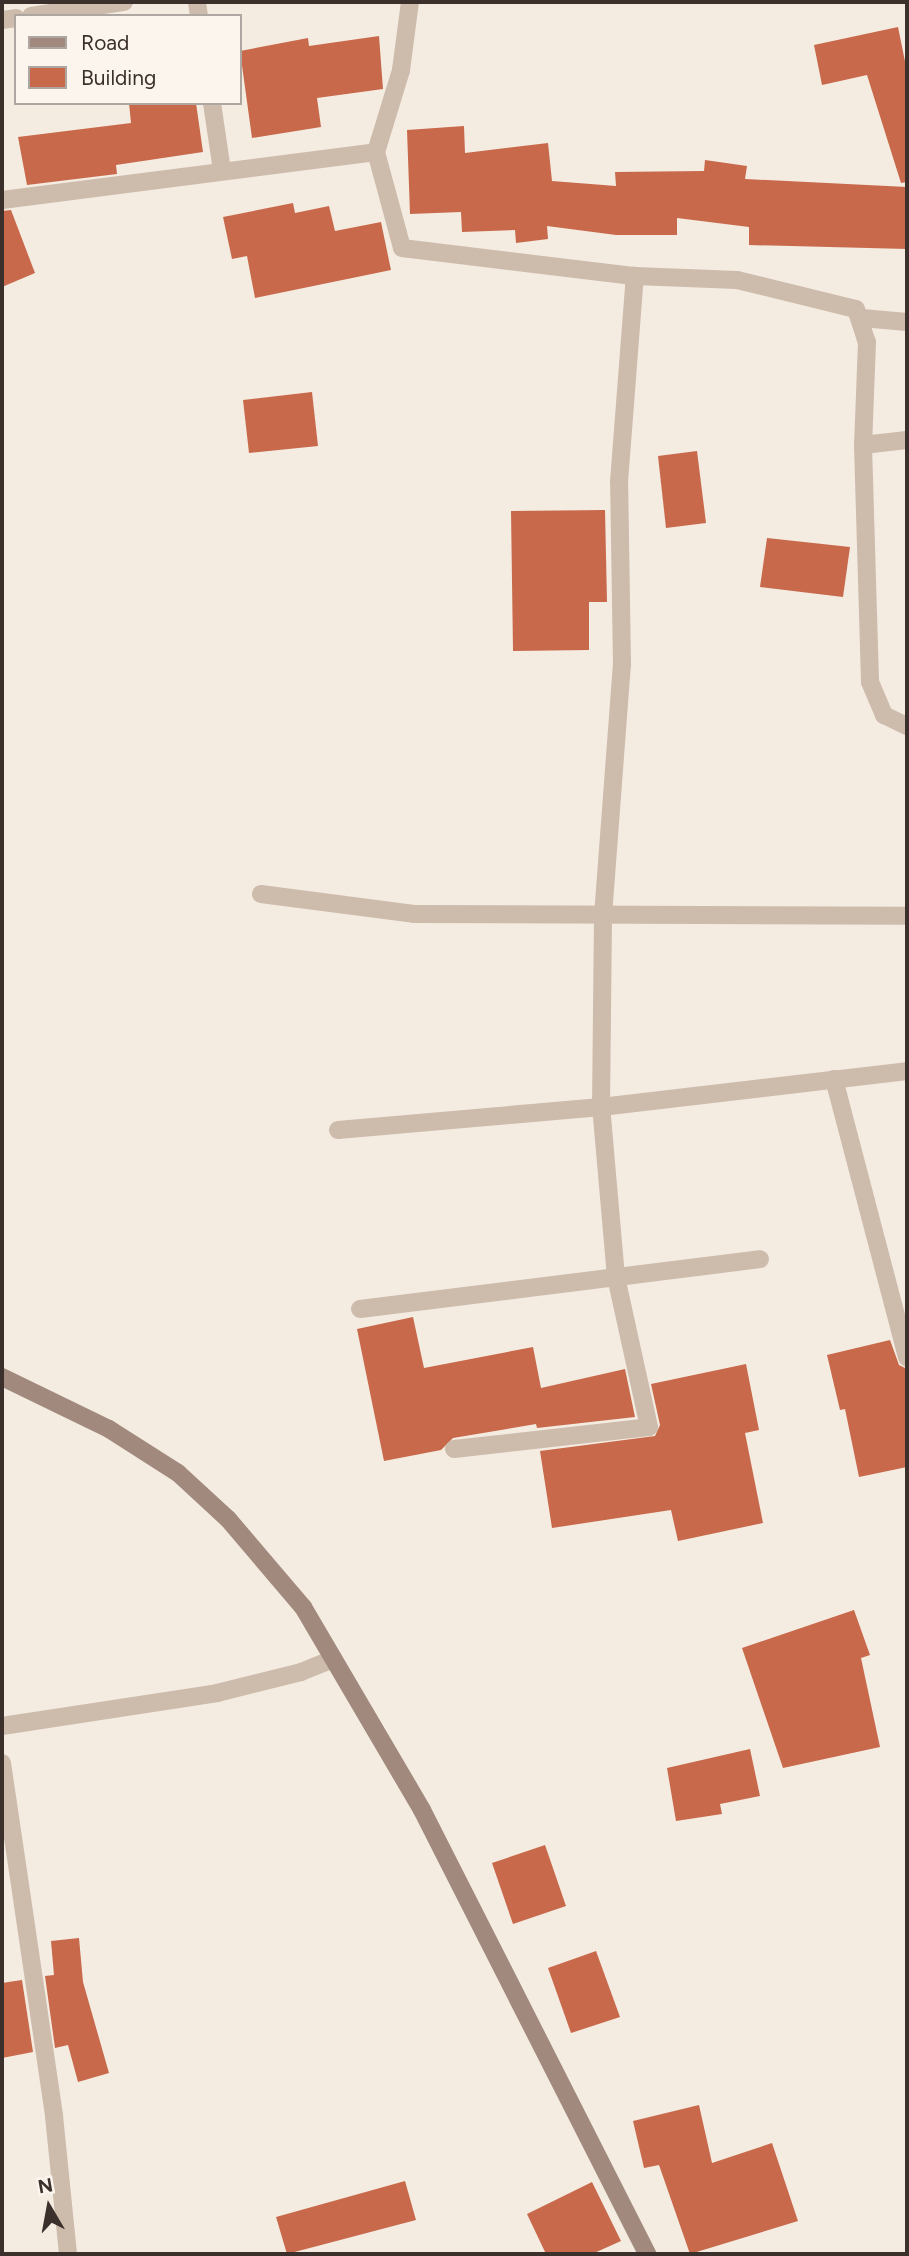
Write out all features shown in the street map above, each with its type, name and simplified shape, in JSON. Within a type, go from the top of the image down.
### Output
[{"type":"street","points":[[44,14],[124,2]]},
{"type":"street","points":[[410,2],[401,70],[376,152],[402,248],[635,276],[737,280],[848,304],[862,318],[867,342],[863,445],[870,682],[884,715],[907,726]]},
{"type":"street","points":[[212,105],[222,171]]},
{"type":"street","points":[[2,200],[376,152]]},
{"type":"street","points":[[454,1449],[649,1427],[616,1278],[601,1107],[603,916],[622,665],[619,482],[635,276]]},
{"type":"street","points":[[862,318],[907,322]]},
{"type":"street","points":[[863,445],[907,440]]},
{"type":"street","points":[[261,894],[414,914],[907,916]]},
{"type":"street","points":[[338,1130],[601,1107],[907,1071]]},
{"type":"street","points":[[834,1079],[907,1358]]},
{"type":"street","points":[[360,1309],[760,1259]]},
{"type":"street","points":[[2,1377],[109,1429],[178,1472],[228,1519],[303,1607],[422,1810],[647,2254]]},
{"type":"street","points":[[2,1726],[217,1693],[301,1672],[333,1659]]},
{"type":"street","points":[[2,1763],[54,2116],[68,2254]]},
{"type":"building","points":[[898,27],[907,71],[907,182],[901,183],[867,75],[822,85],[814,45]]},
{"type":"building","points":[[379,36],[383,89],[317,98],[321,127],[252,138],[242,51],[308,38],[309,46]]},
{"type":"building","points":[[129,105],[196,105],[203,152],[116,165],[117,174],[27,185],[18,137],[131,123]]},
{"type":"building","points":[[464,126],[465,153],[548,143],[552,181],[616,186],[615,172],[704,171],[705,160],[747,166],[745,179],[907,187],[907,249],[749,245],[749,227],[677,218],[677,235],[616,235],[547,226],[548,239],[516,243],[515,230],[462,232],[461,212],[410,214],[407,130]]},
{"type":"building","points":[[293,203],[295,213],[329,206],[335,231],[381,222],[391,270],[255,298],[247,256],[232,259],[223,217]]},
{"type":"building","points":[[11,210],[35,273],[2,287],[2,211]]},
{"type":"building","points":[[312,392],[318,446],[249,453],[243,400]]},
{"type":"building","points":[[697,451],[706,523],[666,528],[658,456]]},
{"type":"building","points":[[605,510],[607,602],[589,602],[589,650],[513,651],[511,511]]},
{"type":"building","points":[[767,538],[850,547],[843,597],[760,587]]},
{"type":"building","points":[[413,1317],[424,1368],[533,1347],[541,1388],[625,1369],[635,1417],[537,1428],[536,1424],[453,1438],[441,1450],[384,1461],[357,1329]]},
{"type":"building","points":[[890,1340],[899,1365],[907,1369],[907,1467],[859,1477],[845,1409],[840,1410],[827,1355]]},
{"type":"building","points":[[746,1364],[759,1430],[745,1433],[763,1523],[678,1541],[671,1510],[552,1528],[540,1451],[655,1436],[660,1425],[651,1384]]},
{"type":"building","points":[[854,1610],[870,1655],[861,1658],[880,1747],[783,1768],[742,1648]]},
{"type":"building","points":[[750,1749],[760,1796],[720,1804],[722,1814],[676,1821],[667,1768]]},
{"type":"building","points":[[545,1845],[566,1906],[513,1924],[492,1863]]},
{"type":"building","points":[[79,1938],[83,1982],[109,2073],[78,2082],[68,2045],[55,2048],[45,1976],[54,1975],[51,1941]]},
{"type":"building","points":[[596,1951],[620,2017],[571,2033],[548,1968]]},
{"type":"building","points":[[22,1980],[33,2052],[2,2058],[2,1983]]},
{"type":"building","points":[[699,2105],[712,2163],[772,2143],[798,2221],[690,2254],[659,2165],[644,2168],[633,2121]]},
{"type":"building","points":[[405,2181],[416,2220],[287,2254],[276,2217]]},
{"type":"building","points":[[592,2182],[621,2241],[592,2254],[546,2254],[527,2214]]}]
